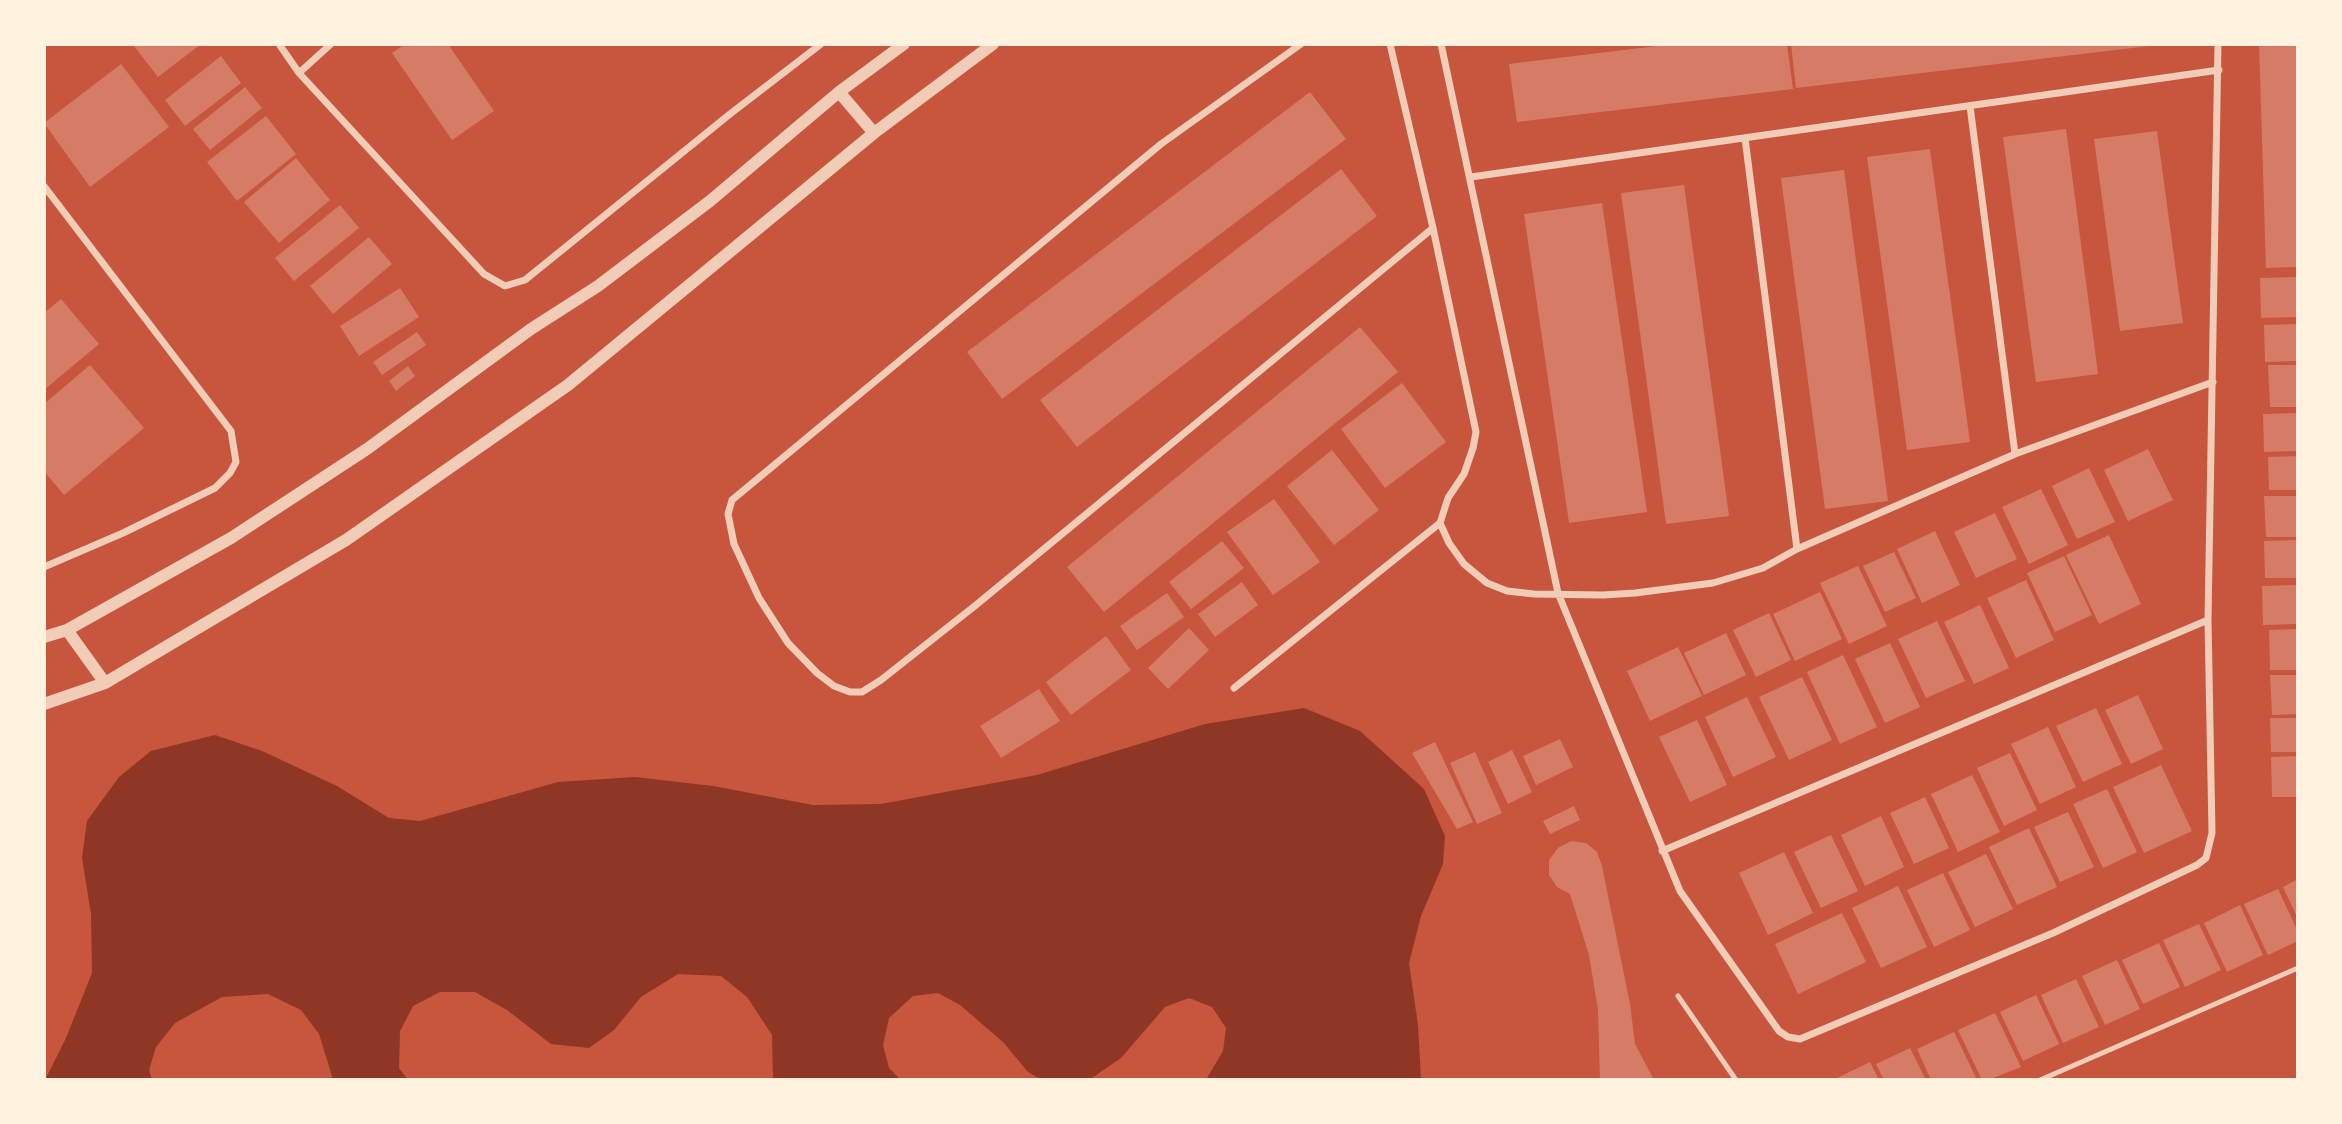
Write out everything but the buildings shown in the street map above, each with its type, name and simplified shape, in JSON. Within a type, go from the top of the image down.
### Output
[{"type":"street","points":[[279,44],[299,72],[484,274],[505,286],[525,280],[821,44]]},
{"type":"street","points":[[299,72],[331,44]]},
{"type":"street","points":[[44,637],[67,630],[231,538],[368,449],[531,329],[598,286],[700,209],[839,92],[904,44]]},
{"type":"street","points":[[44,704],[105,683],[346,540],[568,385],[874,133],[993,44]]},
{"type":"street","points":[[1301,44],[1161,144],[732,500],[728,514],[734,544],[759,598],[788,643],[817,673],[834,686],[850,692],[862,692],[881,680],[976,606],[1433,228]]},
{"type":"street","points":[[1234,688],[1440,523],[1448,498],[1464,474],[1473,448],[1476,432],[1433,228],[1390,44]]},
{"type":"street","points":[[1441,44],[1558,593],[1680,891],[1779,1031],[1788,1037],[1800,1039],[2053,933],[2197,865],[2206,858],[2212,833],[2208,621],[2218,44]]},
{"type":"street","points":[[1471,177],[2219,70]]},
{"type":"street","points":[[839,92],[874,133]]},
{"type":"street","points":[[1970,106],[2015,454]]},
{"type":"street","points":[[1745,138],[1797,549]]},
{"type":"street","points":[[44,186],[231,431],[236,462],[230,473],[215,488],[123,533],[44,567]]},
{"type":"street","points":[[1440,523],[1449,543],[1464,564],[1487,583],[1507,591],[1534,594],[1635,593],[1713,583],[1763,568],[1797,549],[2015,454],[2213,382]]},
{"type":"street","points":[[1662,851],[2208,621]]},
{"type":"street","points":[[67,630],[105,683]]},
{"type":"lane","points":[[2040,1080],[2298,968]]},
{"type":"lane","points":[[1678,996],[1736,1080]]},
{"type":"shaded area","points":[[1304,708],[1360,731],[1424,789],[1445,836],[1443,864],[1421,916],[1409,963],[1418,1025],[1421,1080],[1203,1080],[1207,1078],[1223,1051],[1226,1028],[1212,1007],[1189,998],[1165,1007],[1121,1058],[1089,1080],[1042,1080],[1028,1072],[1003,1042],[960,1005],[938,993],[913,996],[889,1018],[883,1045],[889,1068],[901,1080],[771,1080],[772,1035],[747,997],[721,976],[678,974],[641,997],[614,1030],[589,1048],[551,1044],[507,1010],[475,992],[440,992],[413,1006],[400,1031],[399,1068],[408,1080],[331,1080],[319,1034],[301,1010],[268,994],[222,997],[175,1023],[156,1047],[149,1070],[152,1080],[45,1080],[66,1038],[92,973],[91,914],[82,858],[87,821],[119,777],[151,751],[215,735],[262,751],[337,786],[389,818],[420,821],[558,782],[635,777],[713,786],[813,805],[881,804],[1037,775],[1205,724]]}]
